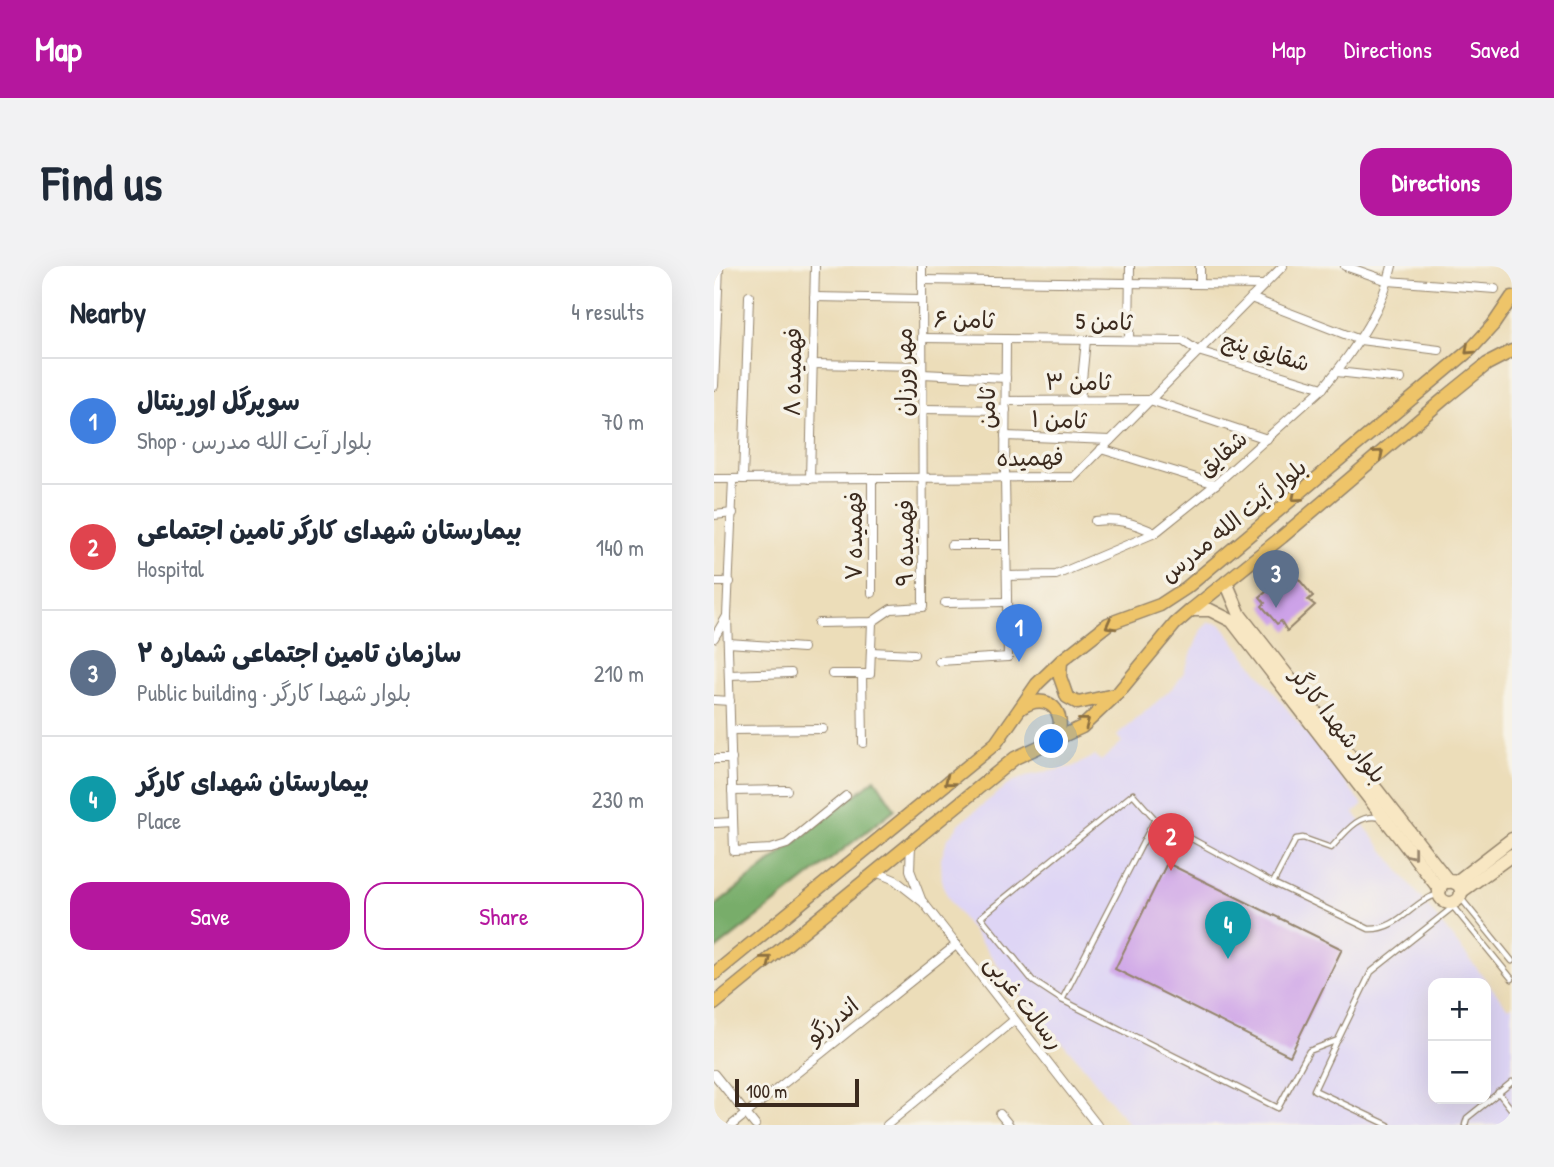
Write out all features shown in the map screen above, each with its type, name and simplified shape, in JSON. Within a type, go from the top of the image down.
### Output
[{"type":"main road","name":"بلوار آیت الله مدرس","points":[[714,974],[996,743],[1037,684],[1061,661],[1108,624],[1160,605],[1186,588],[1471,349],[1493,325],[1512,297]]},
{"type":"main road","name":"بلوار آیت الله مدرس","points":[[714,1003],[1015,758],[1082,727],[1118,694],[1175,624],[1191,610],[1487,364],[1512,351]]},
{"type":"main road","points":[[1061,661],[1060,677],[1067,698],[1078,703],[1118,694]]},
{"type":"main road","points":[[1020,708],[1030,702],[1042,701],[1053,706],[1060,717],[1061,729],[1056,740]]},
{"type":"street","points":[[714,386],[719,266]]},
{"type":"street","name":"فهمیده ۸","points":[[810,478],[815,266]]},
{"type":"street","name":"مهر ورزان","points":[[922,266],[923,478]]},
{"type":"street","points":[[1129,341],[1130,266]]},
{"type":"street","points":[[1200,266],[1200,285]]},
{"type":"street","name":"فهمیده","points":[[714,479],[1074,477],[1283,266]]},
{"type":"street","points":[[1345,266],[1388,281],[1495,289]]},
{"type":"street","name":"شقایق","points":[[1007,576],[1056,575],[1155,533],[1216,484],[1323,388],[1337,372],[1360,340],[1388,281],[1392,266]]},
{"type":"street","points":[[922,280],[1263,285]]},
{"type":"street","points":[[749,296],[727,616],[734,851],[771,849],[788,844],[846,796]]},
{"type":"street","points":[[814,298],[922,299]]},
{"type":"street","points":[[1251,298],[1360,340],[1439,350]]},
{"type":"street","name":"ثامن ۶","points":[[922,338],[1006,339]]},
{"type":"street","name":"ثامن 5","points":[[1006,339],[1182,341],[1198,351]]},
{"type":"street","name":"ثامن","points":[[939,661],[1008,656],[1006,339]]},
{"type":"street","points":[[1080,401],[1086,340]]},
{"type":"street","name":"شقایق پنج","points":[[1198,351],[1323,388]]},
{"type":"street","points":[[811,364],[1006,377]]},
{"type":"street","points":[[1337,372],[1401,379]]},
{"type":"street","name":"ثامن ۳","points":[[923,409],[1150,400],[1267,439]]},
{"type":"street","name":"ثامن ۱","points":[[1005,436],[1110,440]]},
{"type":"street","points":[[1101,449],[1216,484]]},
{"type":"street","name":"فهمیده ۷","points":[[872,478],[872,593]]},
{"type":"street","name":"فهمیده ۹","points":[[872,622],[891,609],[923,607],[923,478]]},
{"type":"street","points":[[714,515],[733,513]]},
{"type":"street","points":[[1095,521],[1112,519],[1130,522],[1155,533]]},
{"type":"street","points":[[951,545],[1006,545]]},
{"type":"street","points":[[714,582],[730,582]]},
{"type":"street","name":"بلوار شهدا کارگر","points":[[1226,582],[1240,615],[1449,894]]},
{"type":"street","points":[[945,603],[1007,602]]},
{"type":"street","name":"بلوار شهدا کارگر","points":[[1191,610],[1210,610],[1232,621],[1431,878],[1449,894]]},
{"type":"street","points":[[714,638],[727,616]]},
{"type":"street","points":[[818,623],[872,622],[870,674],[832,674]]},
{"type":"street","points":[[728,643],[803,648]]},
{"type":"street","points":[[871,652],[914,654]]},
{"type":"street","points":[[729,675],[791,673]]},
{"type":"street","points":[[862,674],[863,743]]},
{"type":"street","points":[[714,700],[730,701]]},
{"type":"street","points":[[731,730],[823,729]]},
{"type":"street","points":[[714,759],[732,759]]},
{"type":"street","points":[[732,791],[788,790]]},
{"type":"street","points":[[714,823],[733,822]]},
{"type":"street","points":[[1449,894],[1512,839]]},
{"type":"street","name":"رسالت غربی","points":[[911,844],[910,870],[923,902],[1097,1125]]},
{"type":"street","points":[[1449,894],[1512,855]]},
{"type":"street","name":"رسالت غربی","points":[[876,872],[895,880],[923,902]]},
{"type":"street","name":"اندرزگو","points":[[732,1125],[956,946]]},
{"type":"street","points":[[887,1125],[1014,1020]]},
{"type":"street","points":[[714,1074],[755,1125]]},
{"type":"street","points":[[1000,1114],[1009,1125]]},
{"type":"lane","points":[[1338,1040],[1309,1051],[1278,1108],[1062,1000],[1033,981],[981,917],[1133,794],[1155,819],[1273,883],[1369,929],[1381,929],[1396,923],[1449,894]]},
{"type":"lane","points":[[1273,883],[1296,839],[1303,838],[1331,848],[1362,819],[1373,817],[1386,820]]},
{"type":"lane","points":[[1062,1000],[1155,819]]},
{"type":"lane","points":[[1388,1125],[1314,1090],[1371,972],[1449,894]]},
{"type":"lane","name":"بلوار شهدا کارگر","points":[[1449,894],[1512,961]]},
{"type":"lane","name":"بلوار شهدا کارگر","points":[[1449,894],[1512,979]]},
{"type":"lane","points":[[1465,1125],[1467,1118],[1512,1082]]},
{"type":"lane","points":[[1498,1092],[1512,1110]]},
{"type":"shaded area","points":[[1209,622],[1220,624],[1363,805],[1354,813],[1484,978],[1428,978],[1428,1104],[1491,1104],[1491,986],[1508,1008],[1512,1006],[1512,1125],[1129,1125],[1083,1066],[1019,993],[951,903],[942,884],[941,858],[947,840],[960,823],[1010,783],[1026,776],[1072,767],[1095,756],[1101,761],[1122,742],[1117,736],[1175,686],[1184,672],[1201,630]]},
{"type":"green space","points":[[875,779],[895,809],[714,951],[714,907]]},
{"type":"building","points":[[1288,574],[1293,580],[1297,577],[1313,596],[1308,600],[1315,605],[1287,631],[1281,621],[1277,624],[1262,606],[1265,603],[1260,597]]},
{"type":"building","points":[[1167,863],[1342,949],[1290,1056],[1115,969]]},
{"type":"place","name":"سازمان تامین اجتماعی شماره ۲","points":[[1276,608]]},
{"type":"place","name":"سوپرگل اورینتال","points":[[1019,662]]},
{"type":"place","name":"بیمارستان شهدای کارگر تامین اجتماعی","points":[[1171,871]]},
{"type":"place","name":"بیمارستان شهدای کارگر","points":[[1228,959]]}]
